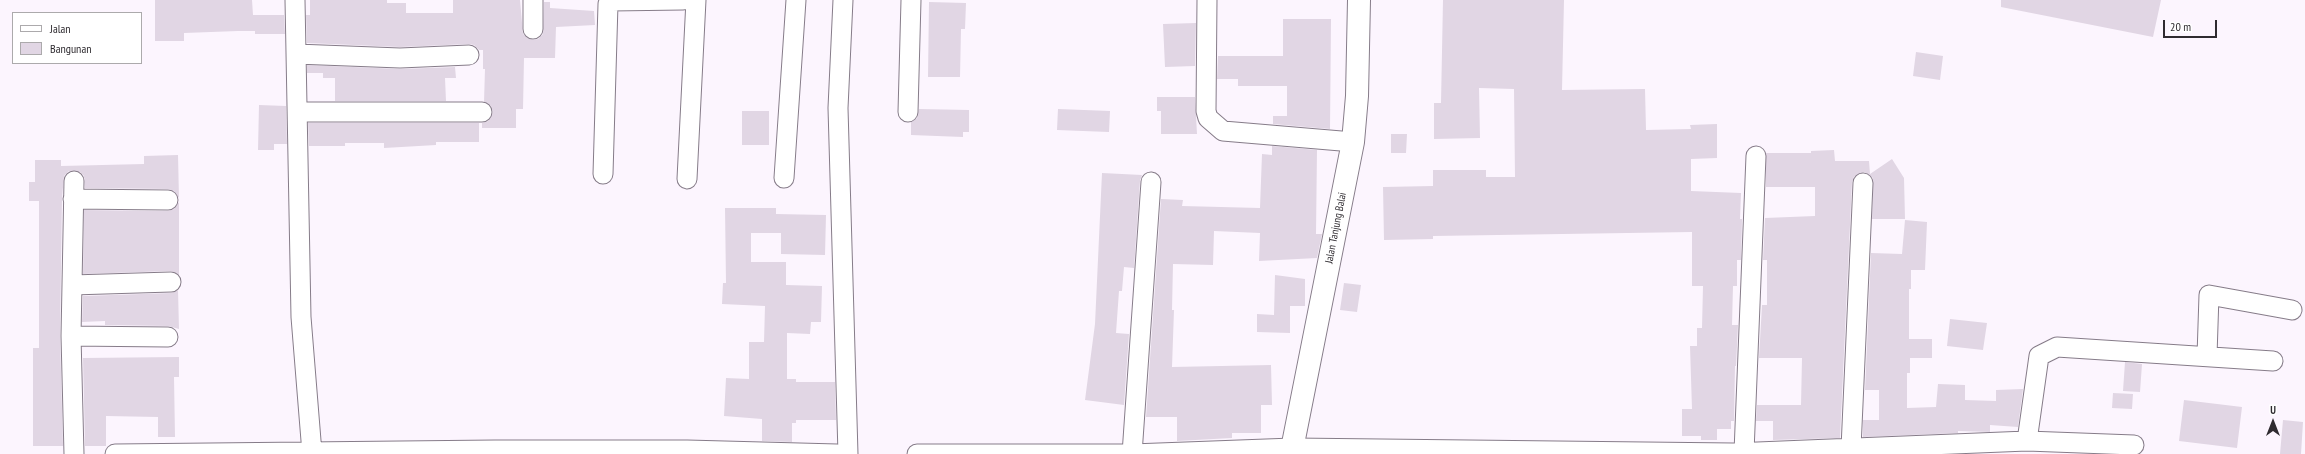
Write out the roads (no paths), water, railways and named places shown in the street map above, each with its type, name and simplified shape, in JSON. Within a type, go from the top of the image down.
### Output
[{"type":"street","points":[[295,0],[301,317],[320,453]]},
{"type":"street","points":[[533,0],[534,29]]},
{"type":"street","points":[[603,174],[608,4],[611,1],[683,0]]},
{"type":"street","points":[[687,179],[696,0]]},
{"type":"street","points":[[784,178],[796,0]]},
{"type":"street","points":[[843,0],[838,108],[848,454]]},
{"type":"street","points":[[908,112],[911,0]]},
{"type":"street","points":[[1207,0],[1206,111],[1208,118],[1223,131],[1353,142]]},
{"type":"street","name":"Jalan Tanjung Balai","points":[[1292,451],[1353,142],[1357,96],[1359,0]]},
{"type":"street","points":[[296,54],[400,58],[469,55]]},
{"type":"street","points":[[298,112],[482,112]]},
{"type":"street","points":[[1744,452],[1756,156]]},
{"type":"street","points":[[1132,454],[1151,182]]},
{"type":"street","points":[[1850,448],[1863,183]]},
{"type":"street","points":[[74,454],[72,336],[73,190],[168,200]]},
{"type":"street","points":[[72,285],[171,282]]},
{"type":"street","points":[[2207,356],[2208,295],[2292,310]]},
{"type":"street","points":[[72,336],[168,337]]},
{"type":"street","points":[[2027,441],[2038,356],[2057,346],[2273,361]]},
{"type":"street","points":[[917,454],[1132,454],[1292,451],[1744,452],[2027,441],[2102,442],[2134,445]]},
{"type":"street","points":[[115,454],[494,452],[837,454]]}]
